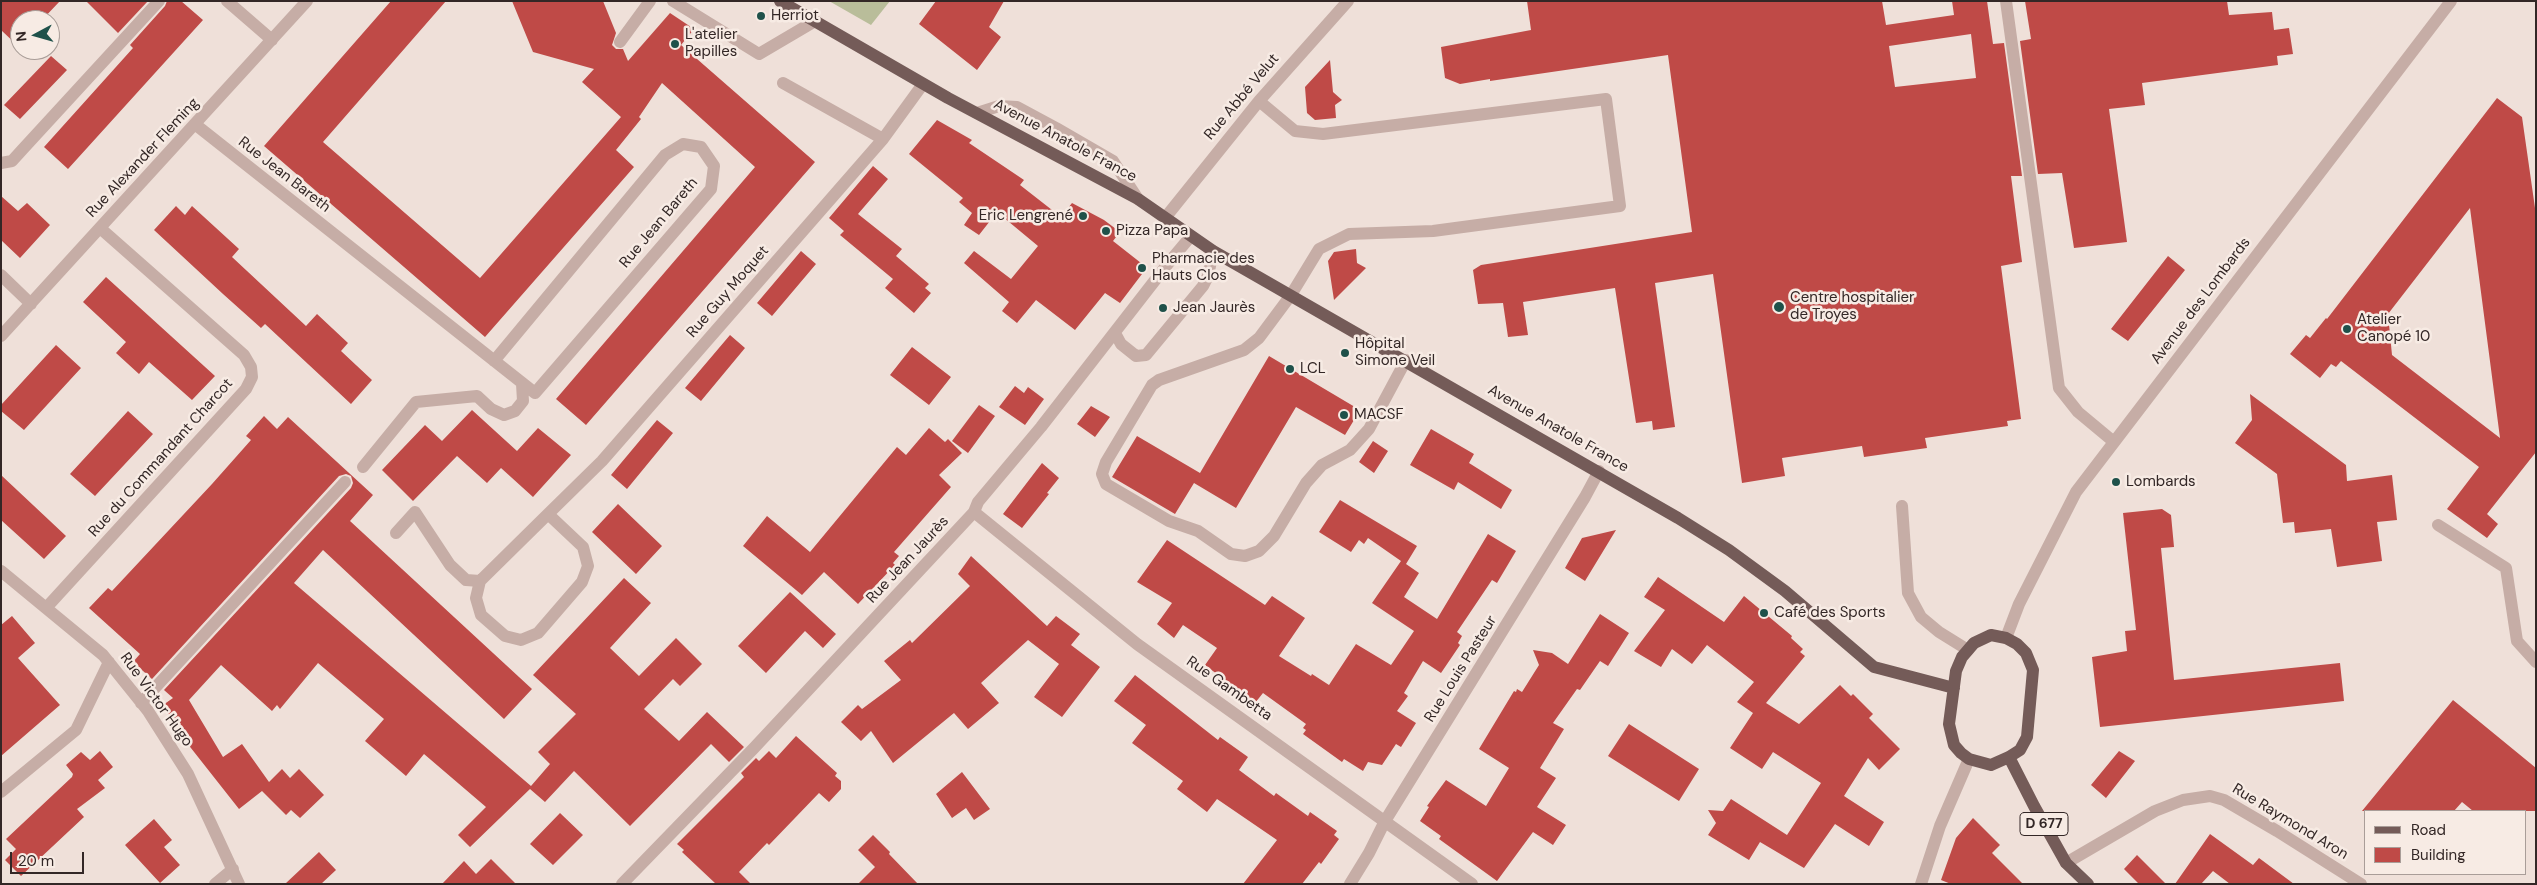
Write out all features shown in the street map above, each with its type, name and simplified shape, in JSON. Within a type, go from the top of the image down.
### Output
[{"type":"main road","name":"Avenue Anatole France","points":[[780,1],[923,84],[1138,199],[1214,251],[1598,471],[1729,550],[1785,590],[1874,667],[1954,688]]},
{"type":"main road","points":[[1990,636],[2006,638],[2017,644],[2026,654],[2033,670],[2027,738],[2020,750],[2010,757],[1991,765],[1968,759],[1954,745],[1949,724],[1956,671],[1968,650],[1974,643],[1990,636]]},
{"type":"main road","name":"D 677","points":[[2010,757],[2034,806],[2066,862],[2088,884]]},
{"type":"street","points":[[1,163],[12,160],[22,150],[159,1]]},
{"type":"street","points":[[227,1],[272,40]]},
{"type":"street","name":"Rue Alexander Fleming","points":[[1,336],[196,125],[307,1]]},
{"type":"street","points":[[620,42],[650,1]]},
{"type":"street","points":[[673,1],[759,54],[815,21]]},
{"type":"street","name":"Rue Abbé Velut","points":[[1165,218],[1259,101],[1348,1]]},
{"type":"street","points":[[2006,1],[2059,388],[2078,412],[2114,442]]},
{"type":"street","name":"Avenue des Lombards","points":[[2006,638],[2019,604],[2076,492],[2451,1]]},
{"type":"street","points":[[783,83],[883,139]]},
{"type":"street","name":"Rue Guy Moquet","points":[[480,581],[602,461],[883,139],[923,84]]},
{"type":"street","points":[[1259,101],[1295,131],[1324,134],[1606,99],[1620,206],[1433,231],[1349,234],[1319,249],[1291,295],[1259,338],[1244,350],[1159,380],[1152,385],[1106,462],[1102,474],[1106,484],[1169,521],[1198,531],[1231,554],[1245,556],[1259,551],[1274,536],[1311,477],[1322,465],[1350,450],[1369,429],[1406,360]]},
{"type":"street","name":"Avenue Anatole France","points":[[977,113],[999,106],[1017,107],[1113,161],[1138,199]]},
{"type":"street","name":"Rue Jean Bareth","points":[[196,125],[522,384],[535,393],[711,189],[714,166],[701,147],[683,144],[665,155],[494,361]]},
{"type":"street","name":"Rue du Commandant Charcot","points":[[46,608],[240,396],[252,377],[251,367],[244,355],[100,228]]},
{"type":"street","name":"Rue Jean Jaurès","points":[[622,884],[754,748],[974,512],[978,502],[1191,236]]},
{"type":"street","points":[[1115,333],[1121,344],[1136,356],[1146,355],[1203,286],[1208,276],[1214,251]]},
{"type":"street","points":[[1,275],[31,304]]},
{"type":"street","points":[[363,467],[416,402],[477,396],[491,409],[504,415],[515,411],[524,401],[522,384]]},
{"type":"street","name":"Rue Louis Pasteur","points":[[1350,884],[1385,821],[1585,497],[1598,471]]},
{"type":"street","points":[[141,703],[345,482]]},
{"type":"street","points":[[1902,506],[1908,593],[1921,617],[1939,632],[1968,650]]},
{"type":"street","points":[[396,533],[415,512],[450,565],[466,580],[480,581],[476,598],[481,616],[505,636],[520,640],[538,634],[582,582],[588,566],[583,547],[548,514]]},
{"type":"street","name":"Rue Gambetta","points":[[974,512],[1137,644],[1472,884]]},
{"type":"street","points":[[2438,526],[2506,568],[2516,641],[2536,662]]},
{"type":"street","name":"Rue Victor Hugo","points":[[1,571],[103,655],[141,703],[188,774],[240,884]]},
{"type":"street","points":[[1,792],[76,730],[109,662]]},
{"type":"street","points":[[1920,884],[1940,826],[1968,759]]},
{"type":"street","name":"Rue Raymond Aron","points":[[2066,862],[2155,811],[2183,800],[2210,796],[2224,800],[2270,826],[2361,884]]},
{"type":"street","points":[[215,884],[232,869]]},
{"type":"green space","points":[[829,1],[890,1],[871,25]]},
{"type":"building","points":[[1,1],[60,1],[51,10],[10,10],[10,39],[1,30]]},
{"type":"building","points":[[86,1],[148,1],[118,33]]},
{"type":"building","points":[[167,1],[181,1],[203,20],[68,169],[44,147],[133,48],[130,45],[165,6]]},
{"type":"building","points":[[391,1],[446,1],[323,142],[480,278],[621,117],[582,82],[594,69],[533,52],[512,1],[603,1],[616,33],[612,45],[616,49],[623,49],[628,61],[670,13],[694,29],[681,45],[815,162],[586,425],[556,399],[755,167],[662,83],[639,117],[641,119],[616,150],[634,167],[485,337],[264,146]]},
{"type":"building","points":[[936,1],[1004,1],[989,27],[1001,37],[977,70],[919,24]]},
{"type":"building","points":[[1527,1],[1882,1],[1886,25],[1954,15],[1952,1],[1987,1],[1993,44],[2004,43],[2022,176],[2011,176],[2022,262],[2001,266],[2021,419],[2007,421],[2008,426],[1925,438],[1927,448],[1864,457],[1862,446],[1782,458],[1785,476],[1742,483],[1713,274],[1655,283],[1675,427],[1653,430],[1652,421],[1636,423],[1615,288],[1523,302],[1528,335],[1508,337],[1503,303],[1478,304],[1473,270],[1481,265],[1692,232],[1668,55],[1490,81],[1490,79],[1460,84],[1445,78],[1441,47],[1531,30]],"holes":[[[1971,34],[1976,78],[1895,87],[1889,46]]]},
{"type":"building","points":[[2025,1],[2227,1],[2229,15],[2272,12],[2274,30],[2289,28],[2293,54],[2277,56],[2278,65],[2142,83],[2145,105],[2109,109],[2127,242],[2074,248],[2062,173],[2038,174],[2020,41],[2031,39]]},
{"type":"building","points":[[47,60],[56,60],[67,70],[20,119],[4,105]]},
{"type":"building","points":[[1330,60],[1333,92],[1342,100],[1335,105],[1336,118],[1315,120],[1307,113],[1305,87]]},
{"type":"building","points":[[2497,98],[2522,117],[2536,215],[2536,452],[2487,514],[2498,524],[2487,538],[2447,509],[2479,467],[2341,361],[2336,367],[2331,364],[2320,378],[2290,354],[2306,335],[2310,338],[2327,319]],"holes":[[[2470,208],[2500,438],[2392,355],[2388,314]]]},
{"type":"building","points":[[937,120],[972,140],[969,143],[1024,180],[1020,185],[1061,217],[1072,203],[1104,220],[1120,232],[1113,241],[1141,263],[1142,274],[1120,303],[1105,293],[1075,330],[1036,300],[1017,323],[1002,311],[1009,302],[964,263],[974,251],[1011,279],[1038,246],[997,212],[979,235],[964,225],[972,213],[959,202],[963,198],[909,154]]},
{"type":"building","points":[[873,166],[888,179],[858,214],[902,249],[896,256],[929,284],[925,288],[931,293],[914,313],[885,288],[893,279],[840,235],[844,231],[829,218]]},
{"type":"building","points":[[1,196],[18,211],[27,203],[50,225],[20,258],[1,240]]},
{"type":"building","points":[[176,206],[185,215],[192,206],[239,249],[232,257],[306,326],[317,314],[348,343],[341,351],[372,380],[351,404],[265,324],[261,328],[154,230]]},
{"type":"building","points":[[1356,249],[1357,263],[1366,268],[1334,300],[1328,261],[1334,252]]},
{"type":"building","points":[[801,251],[816,264],[772,316],[757,303]]},
{"type":"building","points":[[2168,256],[2185,270],[2128,341],[2111,329]]},
{"type":"building","points":[[106,277],[215,376],[192,400],[149,362],[139,374],[116,353],[126,342],[83,302]]},
{"type":"building","points":[[730,335],[745,348],[701,401],[685,388]]},
{"type":"building","points":[[56,345],[81,368],[24,430],[1,411],[1,405]]},
{"type":"building","points":[[912,347],[951,377],[929,405],[890,375]]},
{"type":"building","points":[[1269,356],[1360,410],[1345,435],[1296,407],[1236,508],[1194,483],[1175,514],[1112,477],[1137,436],[1200,473]]},
{"type":"building","points":[[1015,386],[1024,393],[1028,387],[1044,399],[1025,425],[999,407]]},
{"type":"building","points":[[2250,394],[2346,465],[2347,481],[2392,475],[2397,520],[2377,522],[2382,561],[2337,567],[2331,529],[2295,533],[2294,522],[2283,523],[2277,474],[2235,443],[2252,420]]},
{"type":"building","points":[[979,405],[995,416],[968,453],[952,441]]},
{"type":"building","points":[[1091,406],[1110,417],[1095,437],[1077,424]]},
{"type":"building","points":[[472,410],[517,451],[538,428],[571,455],[533,497],[501,468],[487,483],[457,456],[413,501],[382,470],[425,425],[442,441]]},
{"type":"building","points":[[128,411],[153,434],[95,496],[70,474]]},
{"type":"building","points":[[264,416],[277,429],[288,417],[373,495],[350,521],[532,689],[504,719],[323,550],[294,583],[531,786],[550,764],[538,752],[576,714],[533,675],[624,578],[651,603],[610,648],[639,676],[676,638],[702,664],[680,686],[673,679],[644,709],[679,741],[707,712],[744,747],[729,762],[711,744],[630,826],[574,771],[545,802],[530,789],[470,847],[458,835],[486,807],[424,754],[406,776],[365,741],[384,719],[318,663],[280,709],[277,705],[272,711],[221,665],[189,700],[223,757],[242,744],[269,782],[282,769],[290,778],[299,769],[324,795],[300,818],[291,810],[286,815],[262,791],[239,809],[187,743],[163,705],[173,698],[164,690],[351,488],[353,483],[351,476],[346,474],[339,476],[152,679],[133,662],[140,654],[89,608],[108,588],[112,591],[212,484],[251,440],[246,436]]},
{"type":"building","points":[[657,420],[673,433],[627,489],[611,475]]},
{"type":"building","points":[[929,428],[945,442],[948,439],[962,453],[939,475],[951,487],[894,552],[899,556],[893,563],[895,565],[858,604],[824,572],[802,595],[743,546],[767,516],[810,552],[897,447],[906,455]]},
{"type":"building","points":[[1431,429],[1474,454],[1469,463],[1512,490],[1501,509],[1458,482],[1454,490],[1410,465]]},
{"type":"building","points":[[1373,441],[1388,451],[1374,473],[1359,462]]},
{"type":"building","points":[[1042,463],[1059,478],[1022,528],[1003,514]]},
{"type":"building","points":[[1,475],[66,536],[44,559],[1,520]]},
{"type":"building","points":[[1340,500],[1417,546],[1406,564],[1419,573],[1404,597],[1437,619],[1488,534],[1516,551],[1497,583],[1492,580],[1457,632],[1462,636],[1458,643],[1460,645],[1441,673],[1423,661],[1404,693],[1408,696],[1397,711],[1416,723],[1401,747],[1396,744],[1382,765],[1368,762],[1363,771],[1344,759],[1342,762],[1303,734],[1306,730],[1303,728],[1306,724],[1263,693],[1255,703],[1205,665],[1217,648],[1183,625],[1174,638],[1157,624],[1172,603],[1137,582],[1167,540],[1265,605],[1272,596],[1305,618],[1279,656],[1311,676],[1312,674],[1329,685],[1356,644],[1391,665],[1414,631],[1372,603],[1401,561],[1368,538],[1364,544],[1359,540],[1351,552],[1319,532]]},
{"type":"building","points":[[618,504],[662,546],[636,574],[592,532]]},
{"type":"building","points":[[2162,509],[2171,515],[2174,547],[2161,548],[2174,680],[2340,663],[2344,701],[2100,727],[2092,657],[2127,651],[2125,631],[2136,630],[2123,513]]},
{"type":"building","points":[[1616,530],[1585,581],[1565,568],[1582,538]]},
{"type":"building","points":[[971,556],[1047,626],[1056,616],[1080,634],[1071,645],[1100,667],[1062,717],[1034,697],[1059,664],[1028,640],[981,683],[999,703],[968,729],[954,713],[893,763],[871,731],[861,741],[841,722],[858,705],[862,709],[901,680],[884,661],[910,640],[912,643],[970,586],[958,574]]},
{"type":"building","points":[[1658,577],[1724,622],[1744,596],[1792,636],[1791,638],[1803,649],[1800,652],[1805,656],[1766,703],[1799,724],[1840,685],[1851,696],[1853,694],[1873,714],[1869,718],[1900,749],[1879,770],[1868,758],[1844,796],[1884,822],[1869,846],[1835,824],[1804,868],[1760,842],[1749,860],[1708,835],[1716,823],[1708,810],[1723,811],[1731,799],[1787,835],[1821,783],[1773,752],[1762,769],[1730,748],[1753,713],[1737,702],[1754,682],[1707,645],[1692,664],[1672,649],[1661,667],[1634,651],[1665,610],[1644,597]]},
{"type":"building","points":[[790,592],[836,634],[823,648],[805,631],[766,673],[738,646]]},
{"type":"building","points":[[1600,614],[1629,633],[1608,666],[1600,661],[1580,690],[1577,689],[1553,723],[1564,729],[1540,768],[1556,778],[1537,807],[1566,825],[1553,845],[1533,832],[1497,881],[1439,839],[1441,836],[1420,821],[1429,807],[1427,806],[1446,780],[1486,806],[1509,768],[1479,749],[1514,691],[1516,692],[1517,689],[1522,692],[1539,665],[1533,650],[1552,653],[1568,664]]},
{"type":"building","points":[[12,616],[35,643],[18,658],[60,705],[1,756],[1,625]]},
{"type":"building","points":[[1135,675],[1218,740],[1220,737],[1248,757],[1239,770],[1274,796],[1276,793],[1308,816],[1310,812],[1337,831],[1334,835],[1339,839],[1321,864],[1319,862],[1302,884],[1243,884],[1277,840],[1217,799],[1207,812],[1177,789],[1183,781],[1132,743],[1146,725],[1114,701]]},
{"type":"building","points":[[2453,700],[2536,768],[2536,811],[2472,810],[2462,802],[2455,810],[2362,811]]},
{"type":"building","points":[[1629,724],[1699,769],[1679,801],[1608,756]]},
{"type":"building","points":[[796,736],[837,773],[835,776],[841,781],[841,789],[829,802],[819,793],[769,845],[767,843],[739,872],[751,884],[716,884],[682,852],[684,850],[677,844],[744,777],[741,773],[756,758],[759,761],[769,751],[776,758]]},
{"type":"building","points":[[100,751],[113,767],[98,780],[105,788],[77,809],[84,817],[21,876],[5,860],[16,849],[6,839],[72,777],[73,774],[66,765],[81,752],[90,760]]},
{"type":"building","points":[[2119,751],[2135,761],[2106,798],[2091,785]]},
{"type":"building","points":[[962,772],[990,809],[974,820],[966,808],[952,818],[936,794]]},
{"type":"building","points":[[560,813],[583,835],[553,865],[530,844]]},
{"type":"building","points":[[1973,818],[2000,845],[1992,853],[2023,884],[1951,884],[1941,880],[1956,838]]},
{"type":"building","points":[[154,819],[172,840],[164,847],[180,865],[160,883],[125,845]]},
{"type":"building","points":[[2210,834],[2253,865],[2259,858],[2294,884],[2230,884],[2213,871],[2201,884],[2175,884]]},
{"type":"building","points":[[873,835],[918,884],[858,884],[875,867],[858,850]]},
{"type":"building","points":[[319,852],[336,870],[321,884],[285,884]]},
{"type":"building","points":[[2137,855],[2166,884],[2139,884],[2124,869]]},
{"type":"building","points":[[491,859],[516,884],[442,884],[464,861],[476,874]]},
{"type":"place","name":"Herriot","points":[[761,16]]},
{"type":"place","name":"L'atelier Papilles","points":[[675,44]]},
{"type":"place","name":"Eric Lengrené","points":[[1083,216]]},
{"type":"place","name":"Pizza Papa","points":[[1106,231]]},
{"type":"place","name":"Pharmacie des Hauts Clos","points":[[1142,268]]},
{"type":"place","name":"Centre hospitalier de Troyes","points":[[1779,307]]},
{"type":"place","name":"Jean Jaurès","points":[[1163,308]]},
{"type":"place","name":"Atelier Canopé 10","points":[[2347,329]]},
{"type":"place","name":"Hôpital Simone Veil","points":[[1345,353]]},
{"type":"place","name":"LCL","points":[[1290,369]]},
{"type":"place","name":"MACSF","points":[[1344,415]]},
{"type":"place","name":"Lombards","points":[[2116,482]]},
{"type":"place","name":"Café des Sports","points":[[1764,613]]}]
